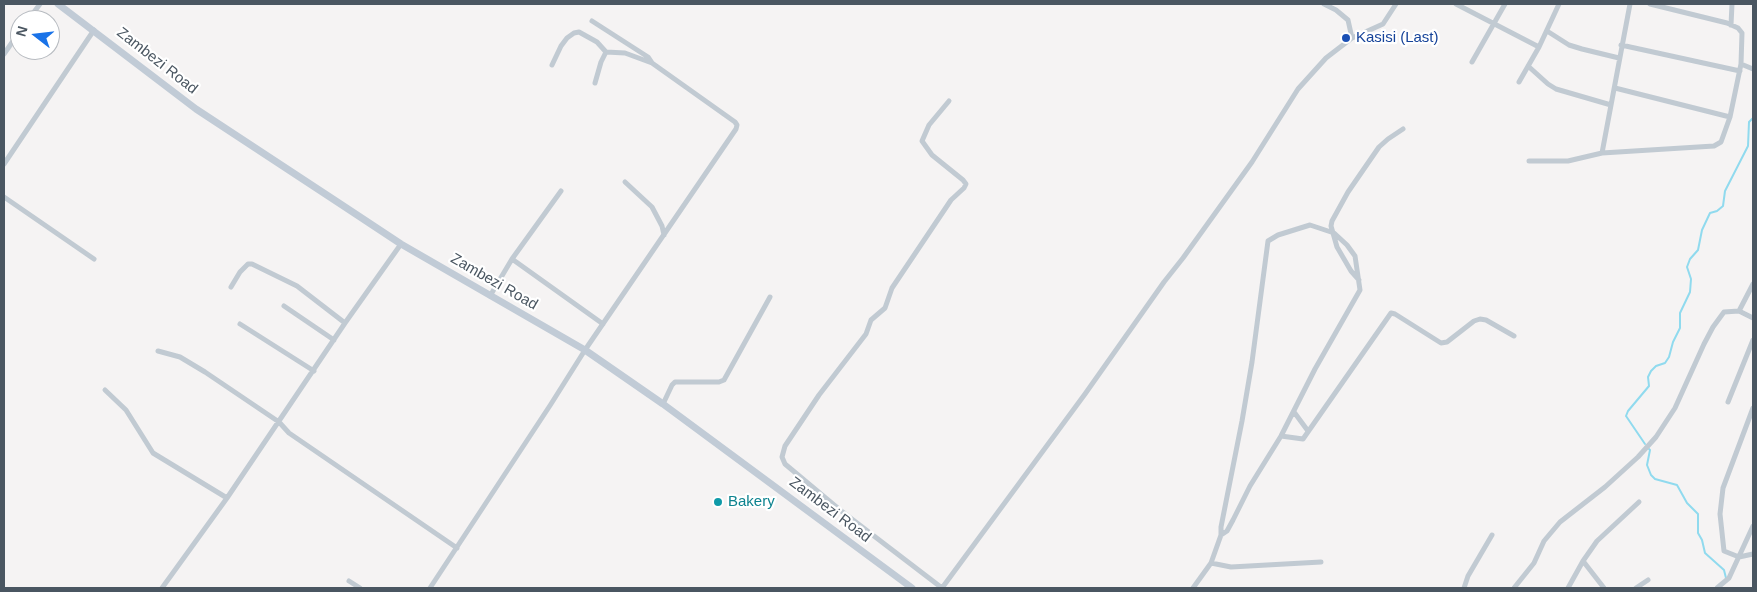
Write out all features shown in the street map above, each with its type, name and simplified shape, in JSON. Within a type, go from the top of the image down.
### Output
[{"type":"main road","name":"Zambezi Road","points":[[58,4],[196,109],[401,244],[585,350],[663,404],[912,588]]},
{"type":"street","points":[[1324,4],[1336,10],[1348,20],[1352,38]]},
{"type":"street","points":[[1336,10],[1339,4]]},
{"type":"street","points":[[949,101],[929,125],[922,141],[932,155],[966,184],[946,207],[892,288],[885,308],[871,320],[866,334],[819,395],[785,446],[782,457],[785,464],[942,588],[1252,162],[1298,89],[1326,58],[1352,38],[1382,24],[1396,4]]},
{"type":"street","points":[[1456,4],[1539,47]]},
{"type":"street","points":[[1472,62],[1504,4]]},
{"type":"street","points":[[1519,82],[1539,47],[1559,4]]},
{"type":"street","points":[[1602,153],[1630,4]]},
{"type":"street","points":[[1529,161],[1568,161],[1602,153],[1714,146],[1722,142],[1730,117],[1740,72],[1742,33],[1738,28],[1731,25],[1650,4]]},
{"type":"street","points":[[1731,25],[1732,4]]},
{"type":"street","points":[[592,21],[648,57],[652,63]]},
{"type":"street","points":[[4,164],[94,30]]},
{"type":"street","points":[[1547,31],[1569,45],[1619,58]]},
{"type":"street","points":[[430,588],[585,350],[737,125],[652,63],[625,53],[606,52],[598,42],[579,32],[574,33],[561,46],[552,65]]},
{"type":"street","points":[[1621,45],[1740,72]]},
{"type":"street","points":[[595,83],[606,52]]},
{"type":"street","points":[[1741,64],[1753,69]]},
{"type":"street","points":[[1528,66],[1556,89],[1611,105]]},
{"type":"street","points":[[1615,88],[1730,117]]},
{"type":"street","points":[[1359,280],[1351,271],[1337,247],[1332,221],[1348,192],[1379,147],[1403,129]]},
{"type":"street","points":[[625,182],[652,207],[662,226],[664,235]]},
{"type":"street","points":[[490,296],[512,259],[561,191]]},
{"type":"street","points":[[4,197],[94,259]]},
{"type":"street","points":[[1193,588],[1211,563],[1221,535],[1233,520],[1250,486],[1281,436],[1315,369],[1356,301],[1360,290],[1355,256],[1347,245],[1334,233],[1310,225],[1278,235],[1268,241],[1252,362],[1221,535]]},
{"type":"street","points":[[162,588],[227,498],[345,323],[401,244]]},
{"type":"street","points":[[512,259],[604,324]]},
{"type":"street","points":[[231,287],[240,272],[248,264],[252,264],[297,286],[345,323]]},
{"type":"street","points":[[1739,311],[1753,284]]},
{"type":"street","points":[[663,404],[675,382],[719,382],[724,380],[770,297]]},
{"type":"street","points":[[284,306],[334,340]]},
{"type":"street","points":[[1514,588],[1534,563],[1544,540],[1560,522],[1605,487],[1651,443],[1675,408],[1695,362],[1713,327],[1724,312],[1739,311],[1753,318]]},
{"type":"street","points":[[1281,436],[1303,439],[1391,314],[1394,314],[1441,343],[1447,342],[1474,321],[1480,320],[1486,320],[1514,336]]},
{"type":"street","points":[[240,324],[314,371]]},
{"type":"street","points":[[1728,402],[1753,340]]},
{"type":"street","points":[[158,351],[180,357],[189,362],[279,422],[289,433],[457,548]]},
{"type":"street","points":[[105,390],[126,410],[153,453],[227,498]]},
{"type":"street","points":[[1753,408],[1723,488],[1720,502],[1724,551],[1740,557],[1753,554]]},
{"type":"street","points":[[1294,412],[1308,431]]},
{"type":"street","points":[[1568,588],[1597,541],[1640,502]]},
{"type":"street","points":[[1717,588],[1729,578],[1753,526]]},
{"type":"street","points":[[1464,588],[1468,576],[1492,535]]},
{"type":"street","points":[[1583,561],[1604,588]]},
{"type":"street","points":[[1211,563],[1231,567],[1321,562]]},
{"type":"street","points":[[1636,588],[1648,580]]},
{"type":"street","points":[[349,581],[360,588]]},
{"type":"waterway","points":[[1645,444],[1626,416],[1649,386],[1648,377],[1651,371],[1656,366],[1665,363],[1669,357],[1673,342],[1680,328],[1680,313],[1690,292],[1691,279],[1687,267],[1690,259],[1698,250],[1702,230],[1710,213],[1717,211],[1723,206],[1725,191],[1748,146],[1749,122],[1753,118]]},
{"type":"waterway","points":[[1649,449],[1647,465],[1651,475],[1655,479],[1677,485],[1687,503],[1698,514],[1698,533],[1705,553],[1724,570],[1726,578]]},
{"type":"place","name":"Kasisi (Last)","points":[[1346,38]]},
{"type":"place","name":"Bakery","points":[[718,502]]}]
